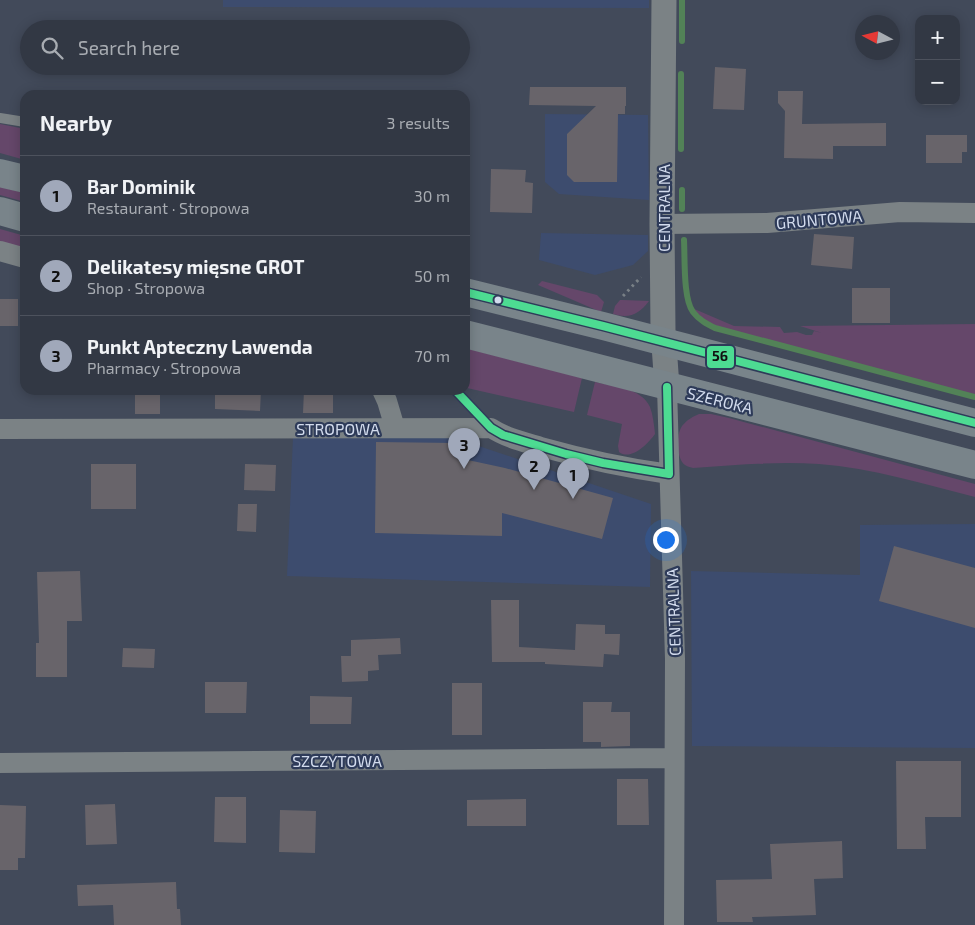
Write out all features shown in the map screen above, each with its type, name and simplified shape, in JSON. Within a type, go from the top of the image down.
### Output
[{"type":"main road","points":[[0,173],[20,178]]},
{"type":"main road","points":[[0,211],[20,217]]},
{"type":"main road","points":[[470,293],[975,423]]},
{"type":"main road","name":"SZEROKA","points":[[470,335],[975,465]]},
{"type":"street","name":"CENTRALNA","points":[[664,0],[662,224],[664,342],[675,658],[674,925]]},
{"type":"street","name":"GRUNTOWA","points":[[662,224],[767,223],[900,212],[975,213]]},
{"type":"street","points":[[0,251],[20,257]]},
{"type":"street","points":[[384,395],[395,428]]},
{"type":"street","name":"STROPOWA","points":[[0,429],[491,428],[496,432],[513,438],[566,454],[619,466],[669,474]]},
{"type":"street","name":"SZCZYTOWA","points":[[0,763],[674,758]]},
{"type":"lane","points":[[0,118],[20,121]]},
{"type":"lane","points":[[460,395],[491,428]]},
{"type":"path","points":[[623,296],[646,272]]},
{"type":"shaded area","points":[[223,0],[649,0],[649,8],[223,7]]},
{"type":"shaded area","points":[[545,114],[648,115],[649,200],[559,194],[545,182]]},
{"type":"shaded area","points":[[0,124],[20,128],[20,159],[0,153]]},
{"type":"shaded area","points":[[0,187],[20,192],[20,201],[0,195]]},
{"type":"shaded area","points":[[0,229],[20,235],[20,250],[0,244]]},
{"type":"shaded area","points":[[541,233],[648,235],[648,251],[633,265],[595,275],[539,260]]},
{"type":"shaded area","points":[[542,281],[597,295],[604,302],[601,312],[538,285]]},
{"type":"shaded area","points":[[620,300],[649,301],[638,312],[624,316],[613,314],[615,306]]},
{"type":"shaded area","points":[[692,308],[734,326],[780,327],[784,333],[797,332],[806,335],[812,335],[814,331],[822,333],[800,326],[975,324],[975,395],[716,327],[703,320]]},
{"type":"shaded area","points":[[470,349],[582,378],[574,412],[470,389]]},
{"type":"shaded area","points":[[595,382],[634,392],[646,401],[650,407],[655,434],[634,453],[624,454],[619,452],[618,446],[622,424],[587,415]]},
{"type":"shaded area","points":[[699,414],[711,414],[729,418],[975,484],[975,497],[898,477],[839,466],[788,463],[693,468],[686,466],[682,462],[679,452],[678,440],[680,430],[690,419]]},
{"type":"shaded area","points":[[293,437],[455,438],[651,504],[650,587],[287,576]]},
{"type":"shaded area","points":[[975,524],[975,748],[692,746],[691,571],[860,575],[860,525]]},
{"type":"building","points":[[715,67],[746,69],[744,110],[713,109]]},
{"type":"building","points":[[530,87],[626,87],[625,114],[618,114],[617,182],[574,182],[567,175],[567,134],[596,106],[529,105]]},
{"type":"building","points":[[778,91],[803,91],[802,124],[886,123],[886,146],[833,146],[833,159],[784,158],[785,111],[778,103]]},
{"type":"building","points":[[926,135],[967,135],[967,152],[962,152],[962,163],[926,163]]},
{"type":"building","points":[[491,169],[526,170],[525,182],[533,183],[532,213],[490,212]]},
{"type":"building","points":[[814,234],[854,237],[852,269],[811,265]]},
{"type":"building","points":[[852,288],[890,288],[890,323],[852,323]]},
{"type":"building","points":[[0,299],[18,299],[18,326],[0,326]]},
{"type":"building","points":[[135,395],[160,395],[160,414],[135,414]]},
{"type":"building","points":[[215,395],[261,395],[260,411],[215,409]]},
{"type":"building","points":[[304,395],[333,395],[333,413],[303,413]]},
{"type":"building","points":[[376,442],[455,443],[454,457],[505,468],[613,498],[602,539],[502,513],[502,536],[375,533]]},
{"type":"building","points":[[91,464],[136,464],[136,509],[91,509]]},
{"type":"building","points":[[245,464],[276,465],[275,491],[244,490]]},
{"type":"building","points":[[238,504],[257,504],[256,532],[237,531]]},
{"type":"building","points":[[894,546],[975,568],[975,628],[879,601]]},
{"type":"building","points":[[80,571],[82,621],[67,621],[67,677],[36,677],[36,643],[39,643],[37,572]]},
{"type":"building","points":[[491,600],[519,600],[519,647],[575,650],[576,624],[605,625],[605,634],[620,634],[619,655],[604,654],[603,667],[545,664],[545,662],[492,662]]},
{"type":"building","points":[[400,638],[401,654],[378,655],[379,670],[368,671],[368,681],[342,682],[341,656],[351,656],[351,640]]},
{"type":"building","points":[[123,648],[155,649],[154,668],[122,667]]},
{"type":"building","points":[[205,682],[247,682],[246,713],[205,713]]},
{"type":"building","points":[[452,683],[482,683],[482,735],[452,735]]},
{"type":"building","points":[[310,696],[352,697],[351,724],[310,724]]},
{"type":"building","points":[[583,702],[612,702],[611,712],[630,712],[630,746],[601,747],[601,742],[583,742]]},
{"type":"building","points":[[896,761],[961,761],[961,817],[925,817],[926,849],[897,849]]},
{"type":"building","points":[[617,779],[648,779],[649,825],[617,825]]},
{"type":"building","points":[[215,797],[246,797],[246,843],[214,842]]},
{"type":"building","points":[[526,799],[526,826],[467,826],[467,800]]},
{"type":"building","points":[[115,804],[117,844],[86,845],[85,805]]},
{"type":"building","points":[[0,805],[26,806],[25,858],[18,858],[18,870],[0,870]]},
{"type":"building","points":[[280,810],[316,811],[315,853],[279,852]]},
{"type":"building","points":[[842,841],[843,878],[814,879],[816,915],[752,917],[753,922],[717,922],[716,880],[772,879],[770,844]]},
{"type":"building","points":[[176,882],[177,909],[180,909],[181,925],[114,925],[113,905],[78,906],[77,885]]},
{"type":"waterway","points":[[682,0],[682,41]]},
{"type":"waterway","points":[[681,74],[681,149]]},
{"type":"waterway","points":[[682,190],[682,209]]},
{"type":"waterway","points":[[684,240],[688,298],[693,312],[703,322],[715,328],[975,397]]},
{"type":"transit line","name":"56","points":[[470,293],[975,423]]},
{"type":"transit line","name":"56","points":[[667,387],[669,474]]},
{"type":"transit line","name":"56","points":[[460,395],[491,428],[503,435],[603,463],[669,474]]},
{"type":"place","name":"Punkt Apteczny Lawenda","points":[[464,469]]},
{"type":"place","name":"Delikatesy mięsne GROT","points":[[534,490]]},
{"type":"place","name":"Bar Dominik","points":[[573,499]]}]
